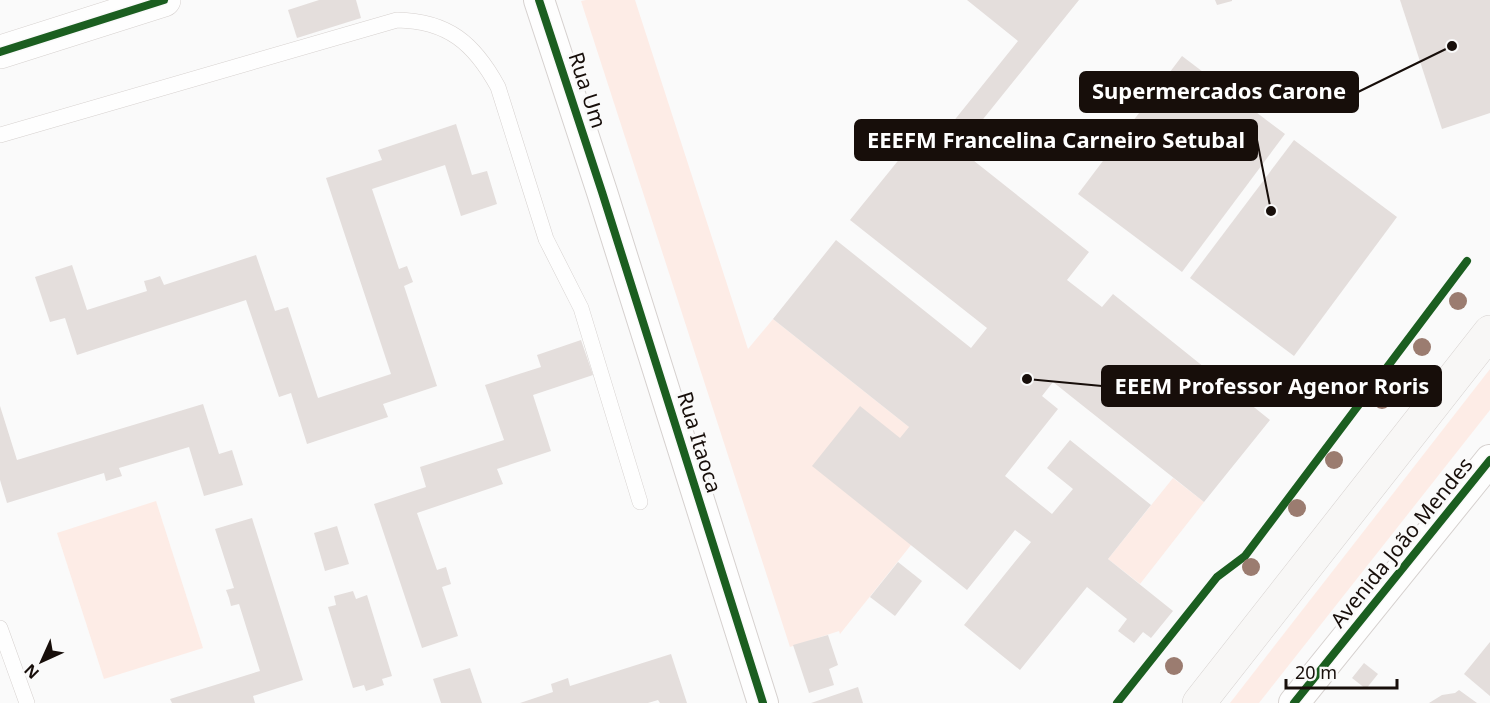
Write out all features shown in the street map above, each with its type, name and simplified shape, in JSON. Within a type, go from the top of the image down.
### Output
[{"type":"main road","points":[[1199,703],[1490,332]]},
{"type":"street","points":[[0,52],[164,0]]},
{"type":"street","name":"Rua Um","points":[[539,0],[602,192]]},
{"type":"street","name":"Rua Itaoca","points":[[602,192],[763,703]]},
{"type":"street","name":"Avenida João Mendes","points":[[1294,703],[1490,460]]},
{"type":"lane","points":[[0,135],[397,20],[414,21],[447,31],[477,54],[498,87],[546,239],[581,308],[640,502]]},
{"type":"lane","points":[[0,628],[27,703]]},
{"type":"shaded area","points":[[635,0],[748,349],[773,319],[909,427],[911,545],[840,634],[839,631],[790,647],[581,1]]},
{"type":"shaded area","points":[[1490,369],[1490,410],[1259,703],[1230,703]]},
{"type":"shaded area","points":[[1173,478],[1204,502],[1140,584],[1108,559]]},
{"type":"shaded area","points":[[156,501],[203,648],[104,679],[57,533]]},
{"type":"building","points":[[319,0],[356,0],[361,18],[297,38],[288,10]]},
{"type":"building","points":[[967,0],[1079,0],[959,149],[1089,252],[1067,280],[1102,307],[1113,294],[1270,420],[1204,502],[1053,382],[1042,396],[1058,409],[1005,476],[1052,514],[1073,489],[1047,468],[1070,440],[1151,505],[1108,559],[1173,611],[1151,638],[1143,632],[1134,643],[1118,631],[1127,619],[1087,587],[1020,670],[964,625],[1031,542],[1015,530],[967,590],[812,466],[860,406],[900,438],[909,427],[773,319],[836,240],[971,348],[987,328],[850,220],[914,141],[928,153],[1018,41]]},
{"type":"building","points":[[1215,0],[1232,0],[1232,1],[1217,5]]},
{"type":"building","points":[[1400,0],[1490,0],[1490,113],[1442,129]]},
{"type":"building","points":[[1182,56],[1285,134],[1182,272],[1078,194]]},
{"type":"building","points":[[456,124],[472,175],[487,171],[497,204],[461,216],[445,165],[372,189],[399,269],[407,266],[413,282],[404,286],[437,386],[383,404],[388,417],[307,444],[291,393],[279,397],[246,300],[77,355],[65,318],[50,322],[35,277],[72,265],[87,310],[147,291],[144,281],[160,276],[164,285],[256,255],[275,311],[288,307],[318,398],[391,374],[326,178],[382,160],[378,150]]},
{"type":"building","points":[[1294,140],[1397,217],[1294,356],[1190,278]]},
{"type":"building","points":[[581,340],[593,375],[533,395],[551,451],[497,469],[503,484],[417,513],[437,570],[446,567],[451,584],[442,587],[458,636],[422,648],[374,504],[426,487],[420,467],[504,440],[485,385],[541,367],[537,355]]},
{"type":"building","points":[[203,404],[219,454],[232,450],[243,485],[204,496],[189,447],[119,468],[122,476],[106,481],[104,473],[7,503],[0,480],[0,406],[17,460]]},
{"type":"building","points":[[252,518],[303,680],[253,696],[255,703],[172,703],[170,699],[260,671],[239,604],[231,606],[226,590],[234,588],[215,529]]},
{"type":"building","points":[[337,526],[349,564],[325,571],[314,533]]},
{"type":"building","points":[[898,562],[922,581],[895,616],[870,597]]},
{"type":"building","points":[[353,591],[356,599],[367,595],[392,676],[382,679],[384,685],[366,691],[364,685],[353,688],[328,607],[336,605],[334,596]]},
{"type":"building","points":[[828,635],[838,665],[829,669],[834,685],[809,693],[793,645]]},
{"type":"building","points":[[1490,642],[1490,696],[1464,674]]},
{"type":"building","points":[[671,654],[687,703],[660,703],[658,700],[648,703],[520,703],[553,692],[551,684],[568,678],[570,686]]},
{"type":"building","points":[[1364,663],[1378,674],[1366,689],[1352,678]]},
{"type":"building","points":[[470,668],[482,703],[441,703],[433,679]]},
{"type":"building","points":[[858,687],[863,703],[811,703]]},
{"type":"building","points":[[1459,690],[1477,703],[1429,703],[1442,695]]},
{"type":"cycle path","points":[[0,52],[164,0]]},
{"type":"cycle path","points":[[539,0],[763,703]]},
{"type":"cycle path","points":[[1117,703],[1217,577],[1245,556],[1467,261]]},
{"type":"cycle path","points":[[1294,703],[1490,460]]},
{"type":"place","name":"Supermercados Carone","points":[[1452,46]]},
{"type":"place","name":"EEEFM Francelina Carneiro Setubal","points":[[1271,211]]},
{"type":"place","name":"EEEM Professor Agenor Roris","points":[[1027,379]]}]
